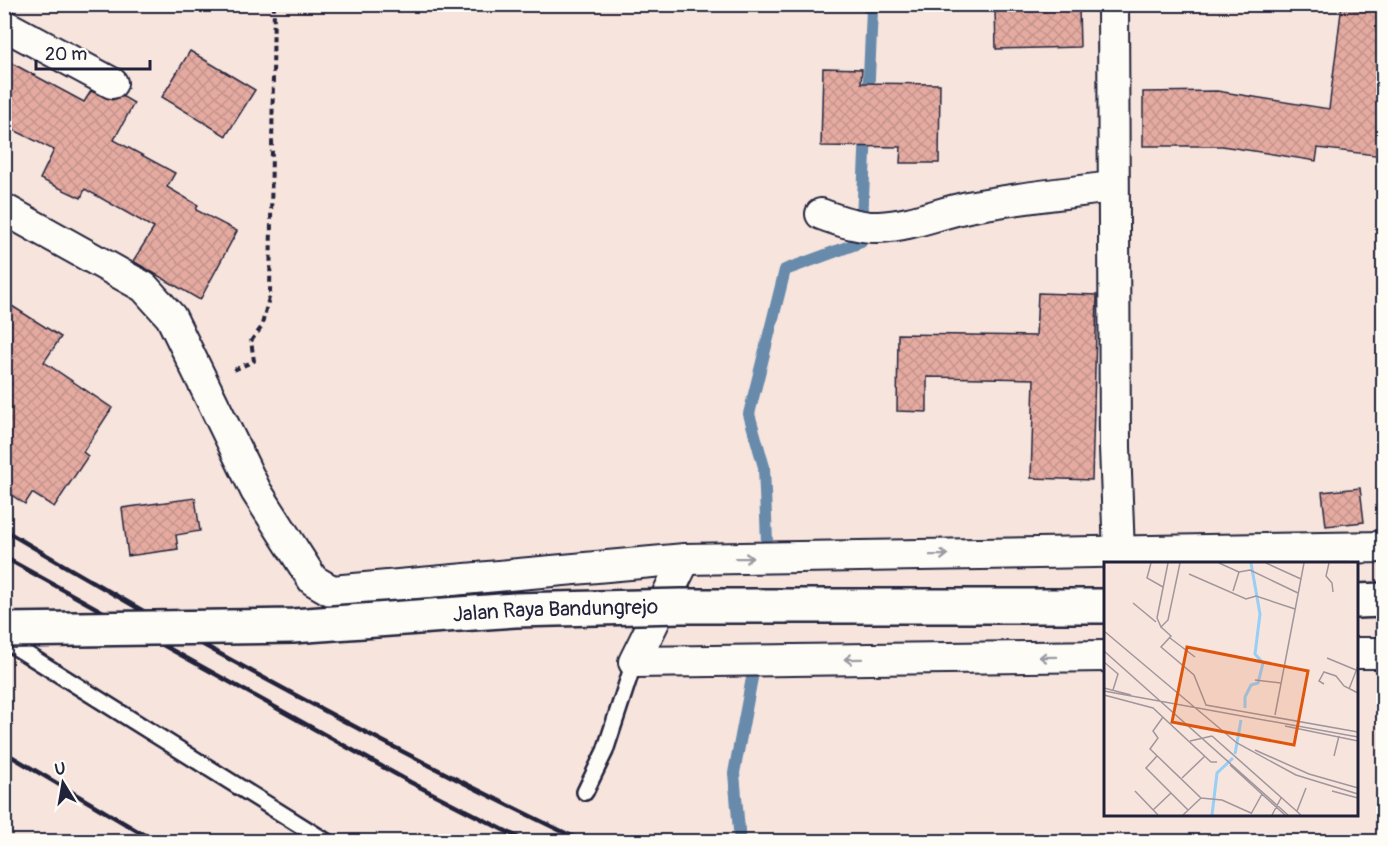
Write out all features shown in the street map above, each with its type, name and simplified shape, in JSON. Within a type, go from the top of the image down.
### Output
[{"type":"main road","points":[[1358,601],[1383,600]]},
{"type":"main road","name":"Jalan Raya Bandungrejo","points":[[4,630],[293,626],[526,609],[680,606],[1104,606]]},
{"type":"street","points":[[1113,4],[1115,447],[1119,553]]},
{"type":"street","points":[[4,25],[112,83]]},
{"type":"street","points":[[831,218],[878,228],[907,224],[967,208],[1020,198],[1113,187]]},
{"type":"street","points":[[4,209],[144,287],[171,317],[202,385],[256,491],[313,580],[332,591],[685,559],[1383,547]]},
{"type":"street","points":[[685,559],[634,662],[1104,656]]},
{"type":"street","points":[[1358,653],[1383,653]]},
{"type":"lane","points":[[4,640],[327,842]]},
{"type":"lane","points":[[585,792],[605,751],[634,662]]},
{"type":"path","points":[[202,385],[254,361],[251,341],[261,328],[270,294],[274,4]]},
{"type":"building","points":[[1342,4],[1383,4],[1383,156],[1318,148],[1316,161],[1222,146],[1143,146],[1143,92],[1217,91],[1329,109]]},
{"type":"building","points":[[1079,8],[1080,47],[996,49],[995,10]]},
{"type":"building","points":[[190,51],[255,90],[226,136],[162,97]]},
{"type":"building","points":[[4,59],[84,102],[91,91],[112,100],[122,96],[134,103],[114,140],[175,173],[167,187],[198,205],[196,210],[237,231],[200,300],[133,261],[154,228],[85,189],[81,198],[40,179],[54,150],[4,125]]},
{"type":"building","points":[[823,68],[862,69],[861,83],[940,84],[939,163],[900,163],[901,147],[821,146]]},
{"type":"building","points":[[1038,293],[1097,295],[1092,480],[1031,478],[1034,379],[927,377],[927,412],[897,411],[898,334],[1036,336]]},
{"type":"building","points":[[4,301],[61,337],[44,362],[112,408],[83,452],[88,456],[54,507],[32,493],[25,504],[4,490]]},
{"type":"building","points":[[1360,488],[1364,522],[1326,526],[1322,492]]},
{"type":"building","points":[[195,498],[200,531],[176,535],[178,549],[128,556],[122,508]]},
{"type":"waterway","points":[[863,4],[872,10],[868,99]]},
{"type":"waterway","points":[[767,542],[764,467],[749,414],[785,270],[861,242],[866,131]]},
{"type":"waterway","points":[[740,842],[734,773],[752,678]]},
{"type":"railway","points":[[4,530],[146,613],[290,692],[436,769],[584,842]]},
{"type":"railway","points":[[4,557],[410,782],[527,842]]},
{"type":"railway","points":[[4,752],[156,842]]}]
